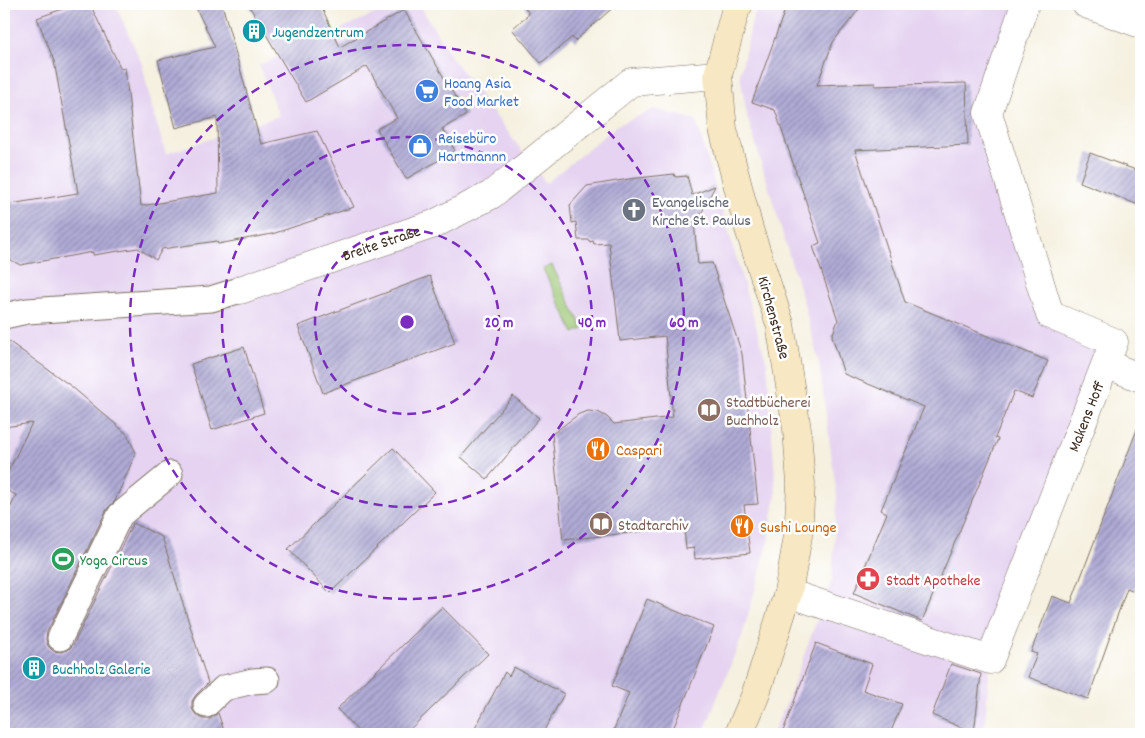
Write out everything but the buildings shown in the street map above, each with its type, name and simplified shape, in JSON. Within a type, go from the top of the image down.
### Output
[{"type":"main road","points":[[718,75],[736,8],[739,4]]},
{"type":"main road","name":"Kirchenstraße","points":[[718,75],[723,129],[749,230],[780,324],[797,430],[801,484],[798,536],[788,593],[755,696],[739,734]]},
{"type":"street","name":"Makens Hoff","points":[[788,593],[990,660],[1114,342],[1050,315],[988,113],[1025,4]]},
{"type":"street","points":[[1086,4],[1141,24]]},
{"type":"street","name":"Breite Straße","points":[[4,316],[27,311],[211,299],[240,290],[434,224],[491,194],[632,82],[718,75]]},
{"type":"street","points":[[1106,364],[1141,378]]},
{"type":"street","points":[[60,638],[120,515],[170,474]]},
{"type":"street","points":[[206,705],[224,688],[267,680]]},
{"type":"shaded area","points":[[4,4],[115,4],[142,64],[152,108],[166,154],[279,116],[259,65],[397,4],[419,4],[452,58],[546,183],[618,125],[655,109],[696,120],[767,364],[776,494],[767,548],[742,636],[703,734],[4,734]]},
{"type":"shaded area","points":[[759,4],[1025,4],[988,113],[1050,315],[1114,342],[990,660],[984,734],[772,734],[787,702],[832,579],[837,496],[819,363],[804,304],[747,116],[740,75],[753,17]]},
{"type":"green space","points":[[552,265],[583,329],[574,333],[543,269]]},
{"type":"place","name":"Jugendzentrum","points":[[254,31]]},
{"type":"place","name":"Hoang Asia Food Market","points":[[427,91]]},
{"type":"place","name":"Reisebüro Hartmannn","points":[[420,146]]},
{"type":"place","name":"Evangelische Kirche St. Paulus","points":[[634,210]]},
{"type":"place","name":"Stadtbücherei Buchholz","points":[[709,410]]},
{"type":"place","name":"Caspari","points":[[598,449]]},
{"type":"place","name":"Stadtarchiv","points":[[601,524]]},
{"type":"place","name":"Sushi Lounge","points":[[742,526]]},
{"type":"place","name":"Yoga Circus","points":[[63,559]]},
{"type":"place","name":"Stadt Apotheke","points":[[868,579]]},
{"type":"place","name":"Buchholz Galerie","points":[[34,668]]}]
